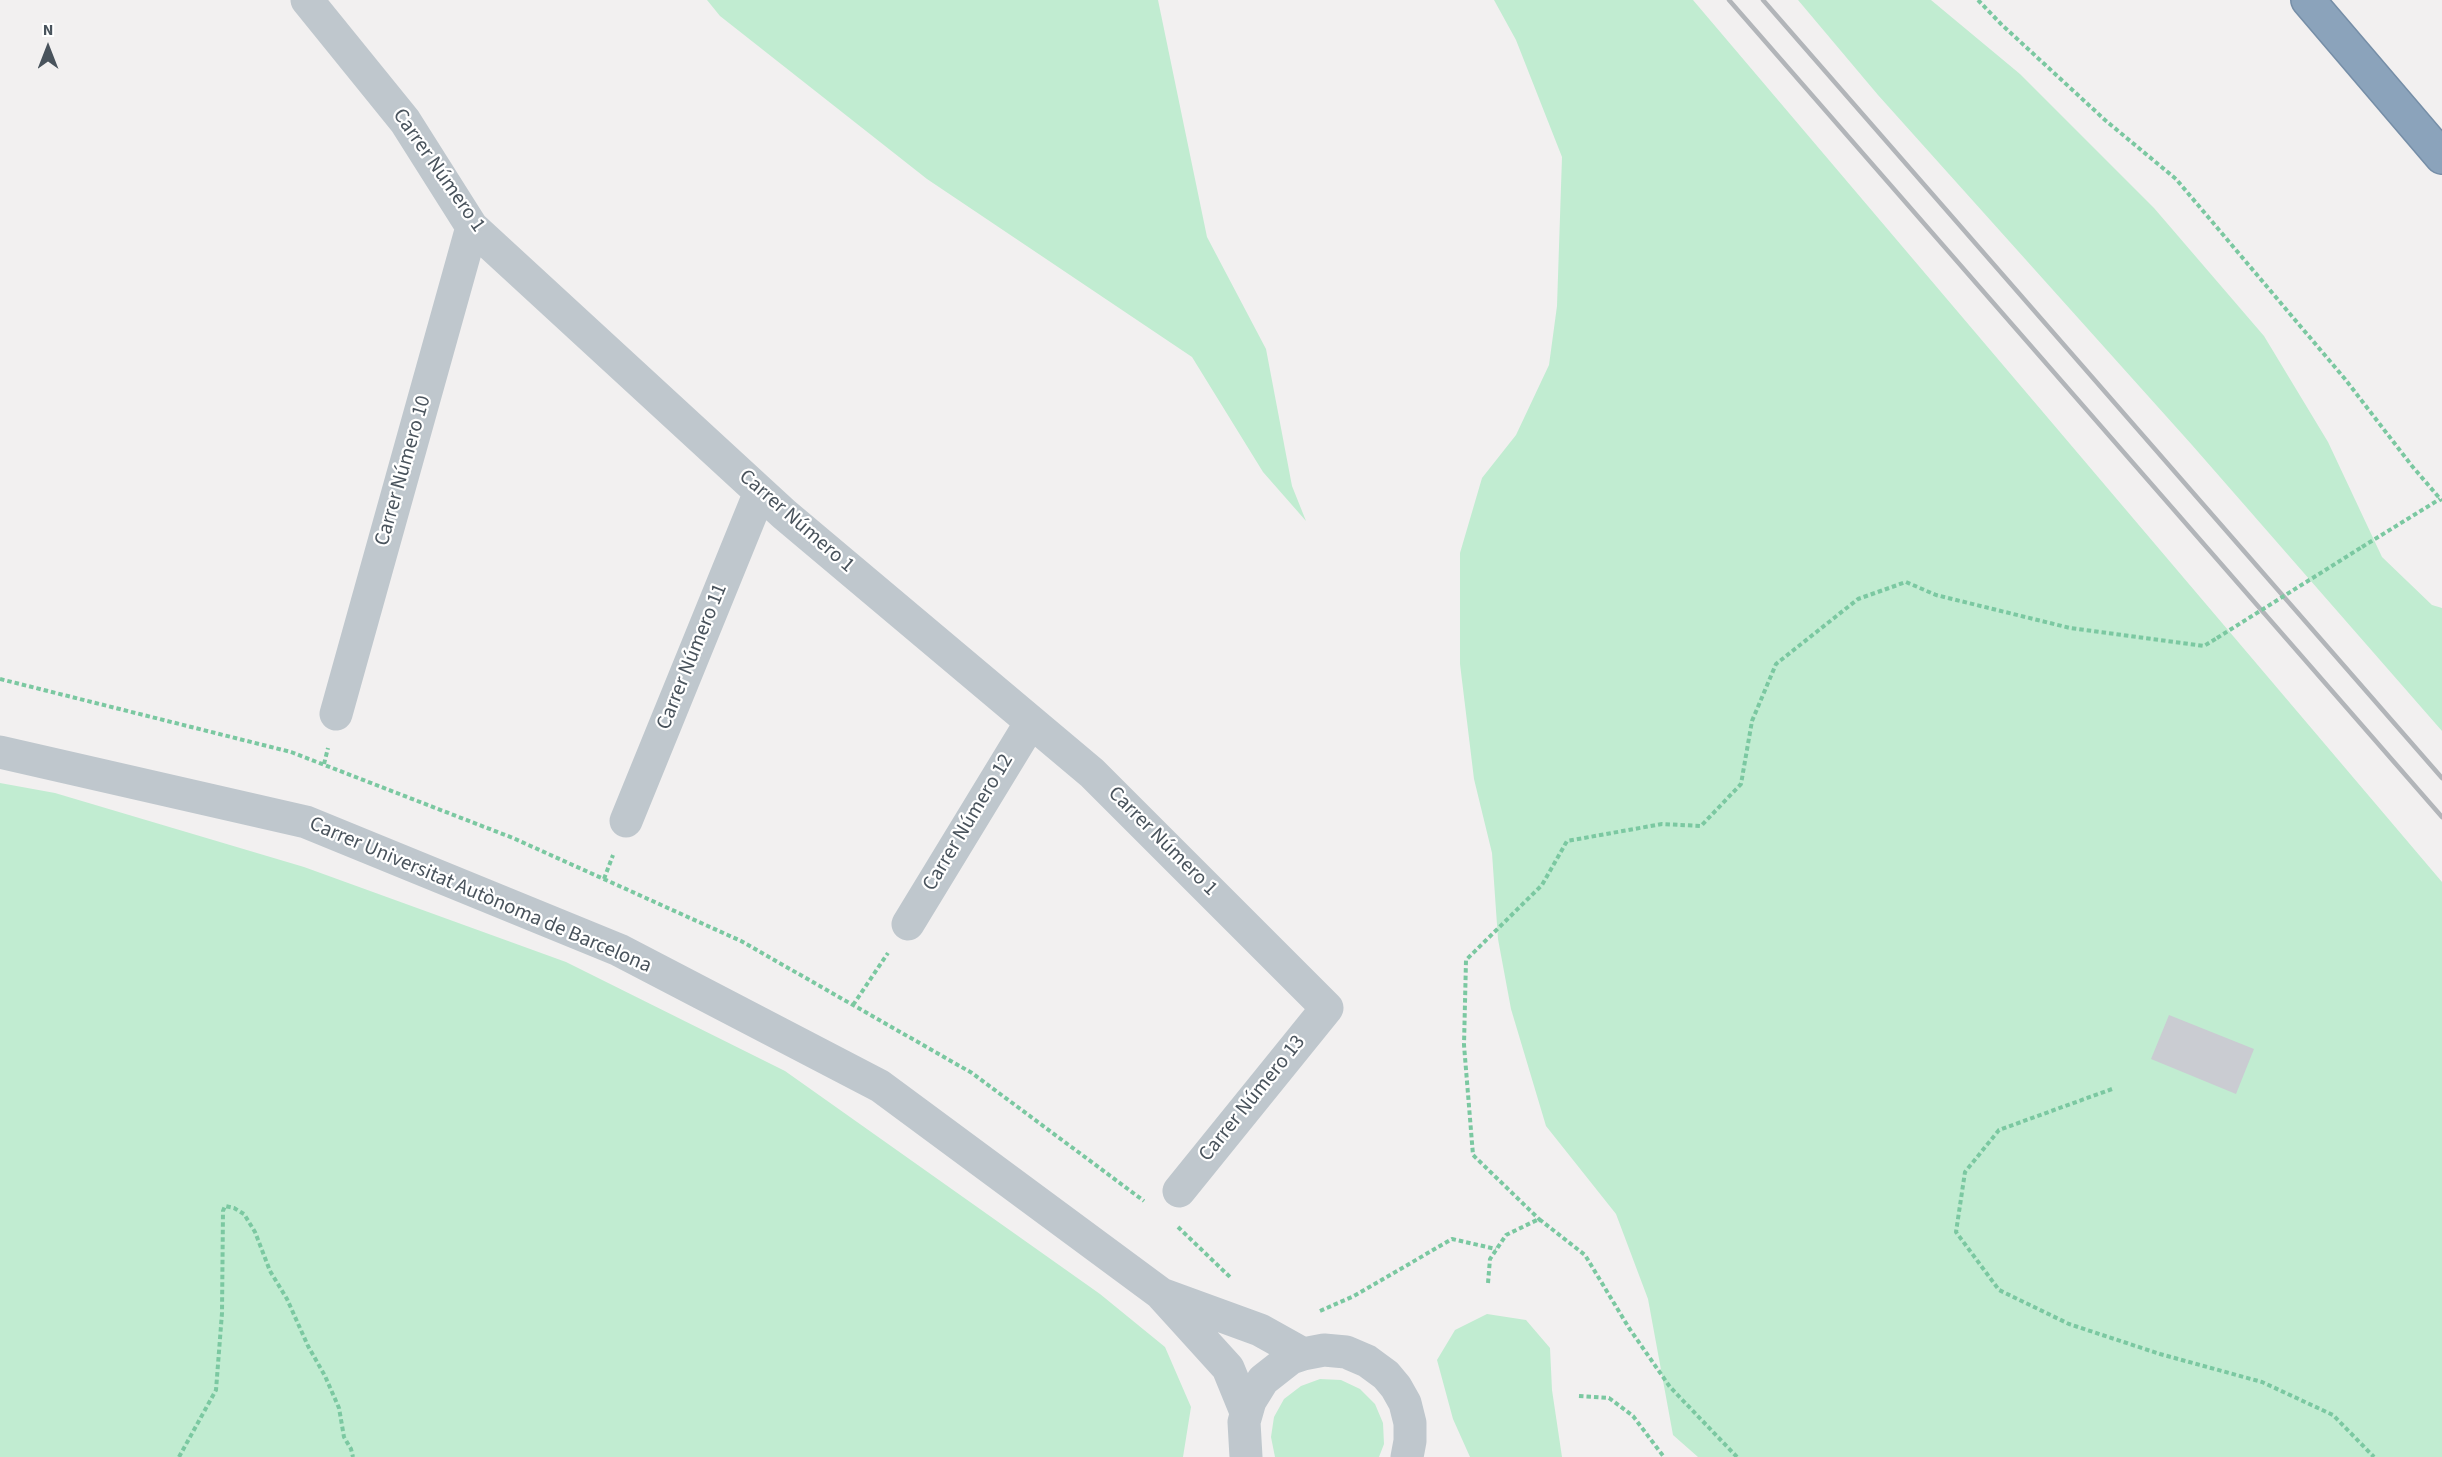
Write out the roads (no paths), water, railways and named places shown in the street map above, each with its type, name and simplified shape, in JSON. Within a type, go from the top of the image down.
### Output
[{"type":"highway","points":[[2308,0],[2442,157]]},
{"type":"street","name":"Carrer Número 1","points":[[307,0],[405,121],[472,227],[760,492],[1092,773],[1328,1008]]},
{"type":"street","name":"Carrer Número 10","points":[[336,714],[472,227]]},
{"type":"street","name":"Carrer Número 11","points":[[626,821],[760,492]]},
{"type":"street","name":"Carrer Número 12","points":[[908,924],[1031,722]]},
{"type":"street","name":"Carrer Universitat Autònoma de Barcelona","points":[[0,752],[306,822],[620,950],[880,1086],[1160,1293],[1228,1368],[1243,1442]]},
{"type":"street","name":"Carrer Número 13","points":[[1179,1191],[1328,1008]]},
{"type":"street","name":"Carrer Universitat Autònoma de Barcelona","points":[[1160,1293],[1260,1330],[1302,1354]]},
{"type":"street","points":[[1243,1442],[1263,1380],[1281,1364],[1302,1354],[1324,1350],[1346,1352],[1374,1365],[1386,1375],[1403,1398],[1414,1449]]},
{"type":"railway","points":[[1729,0],[2442,817]]},
{"type":"railway","points":[[1763,0],[2442,778]]}]
